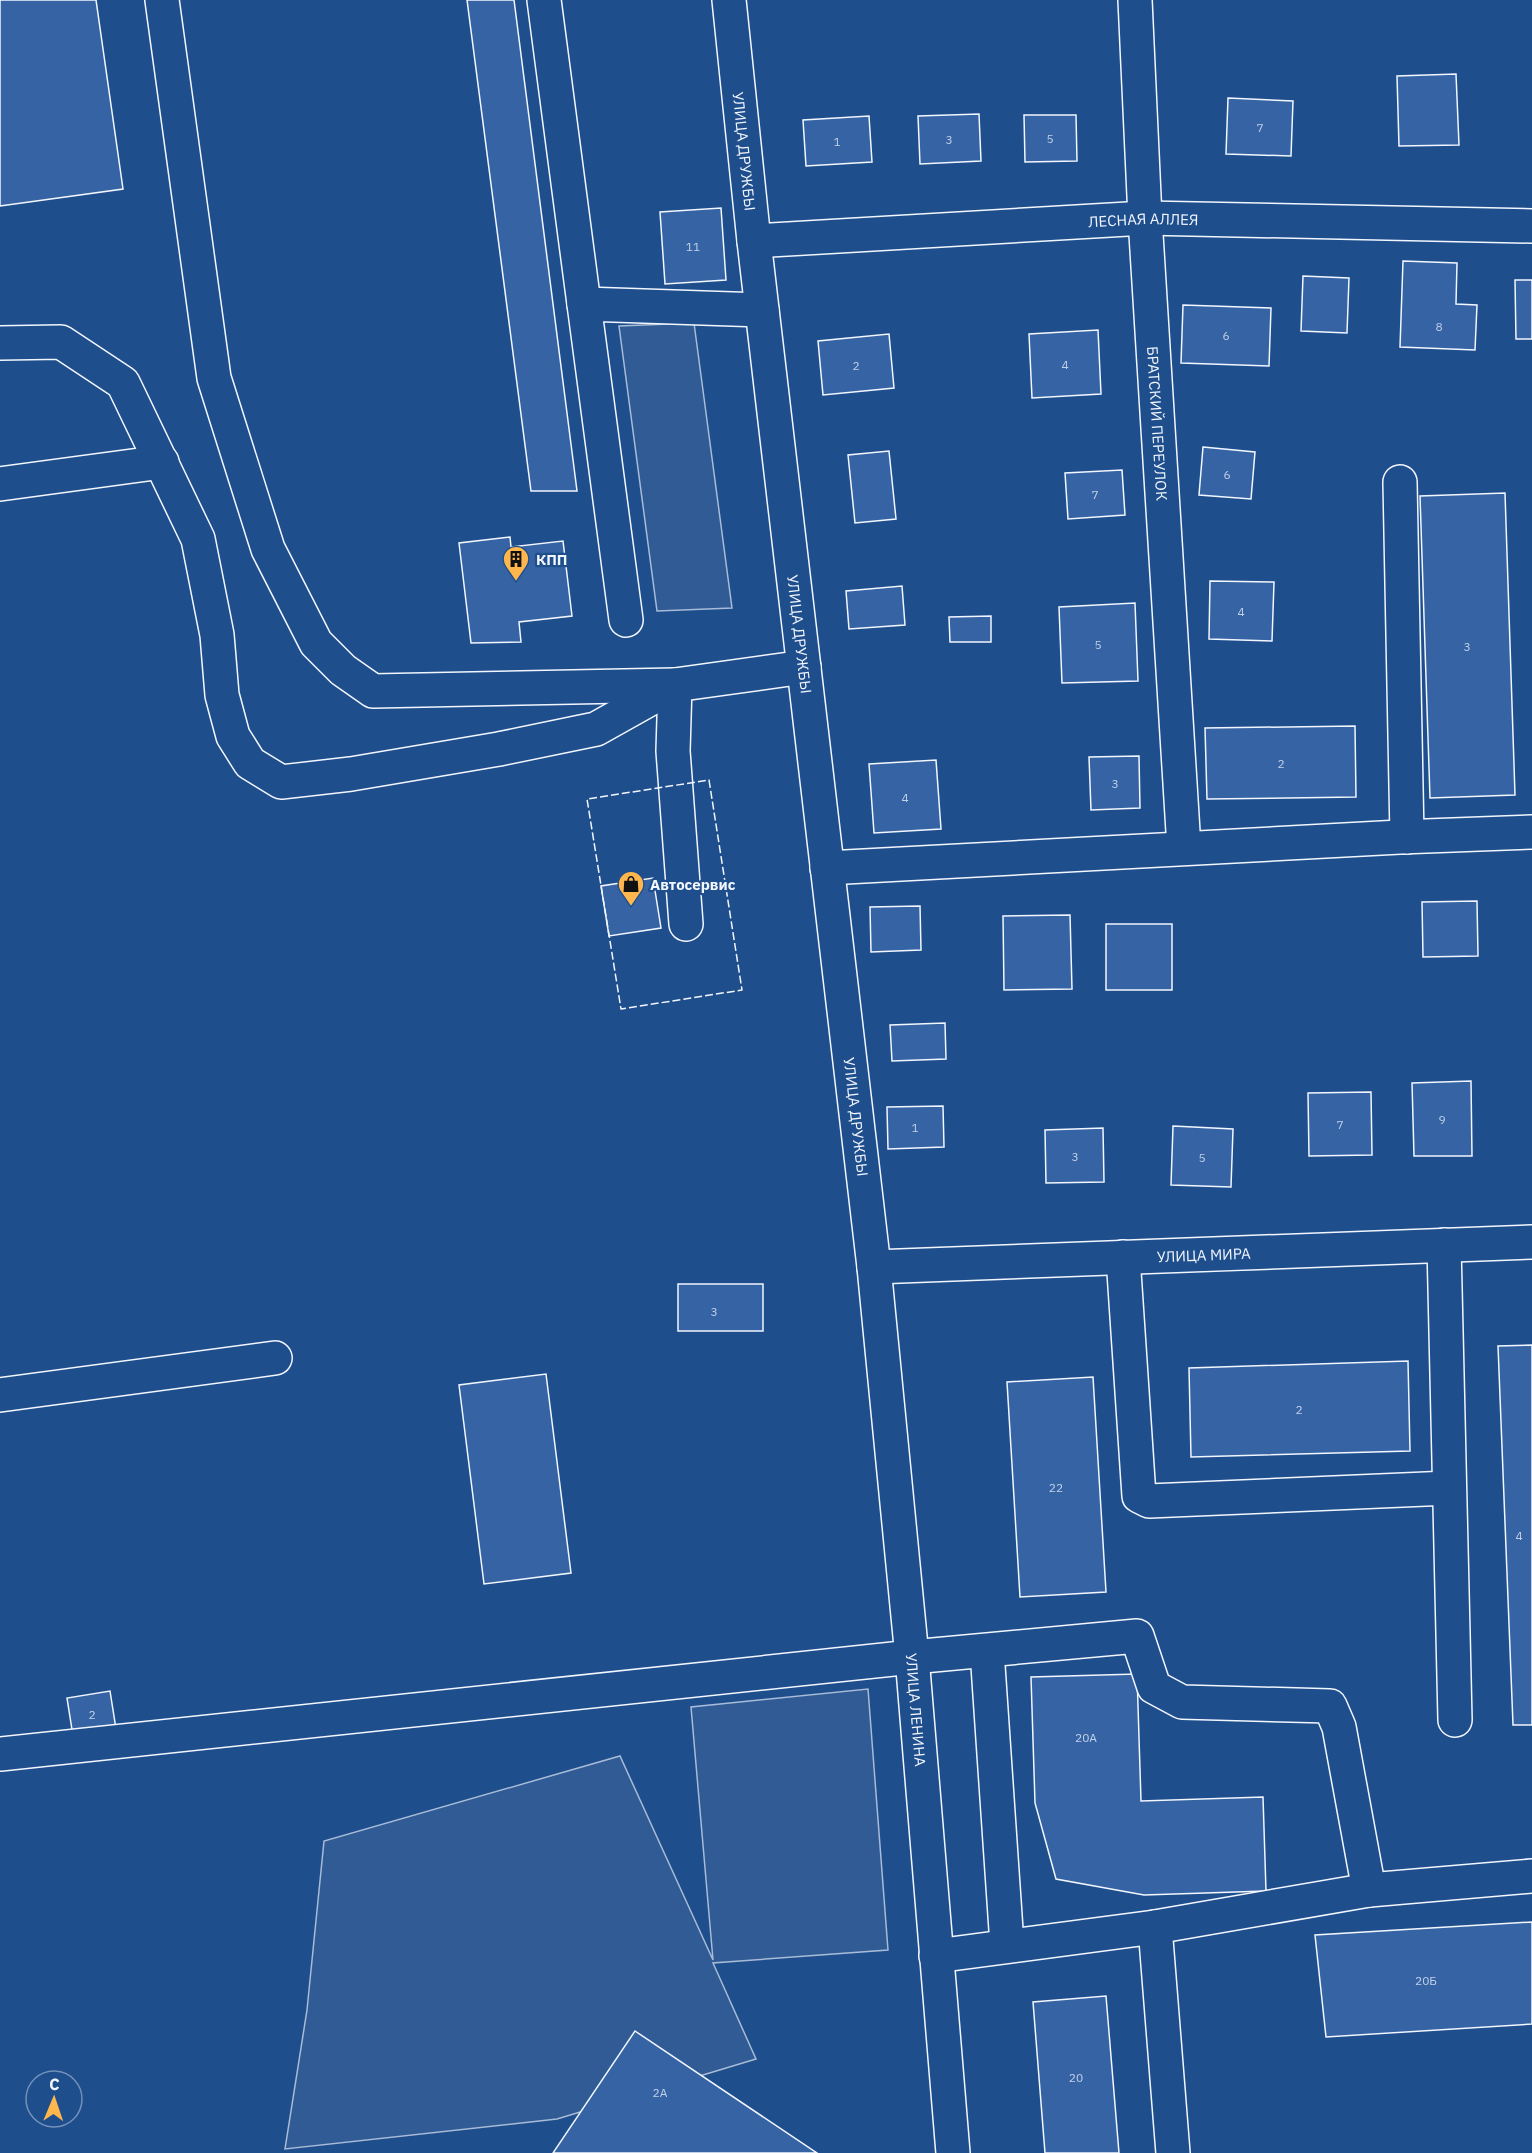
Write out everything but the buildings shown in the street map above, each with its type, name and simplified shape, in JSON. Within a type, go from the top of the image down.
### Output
[{"type":"street","points":[[162,0],[214,378],[268,549],[316,643],[344,670],[373,692],[675,685],[804,667]]},
{"type":"street","points":[[544,0],[626,620]]},
{"type":"street","name":"УЛИЦА ДРУЖБЫ","points":[[729,0],[754,241],[874,1267]]},
{"type":"street","name":"БРАТСКИЙ ПЕРЕУЛОК","points":[[1135,0],[1144,218],[1184,848]]},
{"type":"street","name":"ЛЕСНАЯ АЛЛЕЯ","points":[[754,241],[1144,218],[1532,226]]},
{"type":"street","points":[[584,304],[762,310]]},
{"type":"street","points":[[0,342],[61,342],[123,383],[198,539],[218,635],[222,695],[233,736],[250,763],[281,782],[374,770],[499,749],[596,729],[675,685]]},
{"type":"street","points":[[0,484],[162,462]]},
{"type":"street","points":[[1400,482],[1407,837]]},
{"type":"street","points":[[675,685],[673,751],[686,924]]},
{"type":"street","points":[[827,868],[1532,832]]},
{"type":"street","name":"УЛИЦА МИРА","points":[[874,1267],[1532,1242]]},
{"type":"street","points":[[1444,1245],[1455,1720]]},
{"type":"street","points":[[1123,1257],[1139,1496],[1149,1501],[1449,1488]]},
{"type":"street","name":"УЛИЦА ЛЕНИНА","points":[[874,1267],[912,1657],[953,2153]]},
{"type":"street","points":[[0,1395],[275,1358]]},
{"type":"street","points":[[0,1754],[912,1657],[1137,1636],[1154,1688],[1182,1702],[1330,1706],[1339,1727],[1369,1890]]},
{"type":"street","points":[[987,1651],[1007,1945]]},
{"type":"street","points":[[936,1956],[1155,1927],[1369,1890],[1532,1876]]},
{"type":"street","points":[[1155,1927],[1173,2153]]},
{"type":"shaded area","points":[[694,323],[732,608],[657,611],[619,326]]},
{"type":"shaded area","points":[[868,1689],[888,1950],[713,1963],[756,2059],[557,2119],[285,2149],[307,2010],[324,1841],[620,1756],[713,1960],[691,1707]]},
{"type":"fence","points":[[709,780],[742,990],[621,1009],[587,799],[709,780]]},
{"type":"place","name":"КПП","points":[[516,582]]},
{"type":"place","name":"Автосервис","points":[[631,907]]}]
